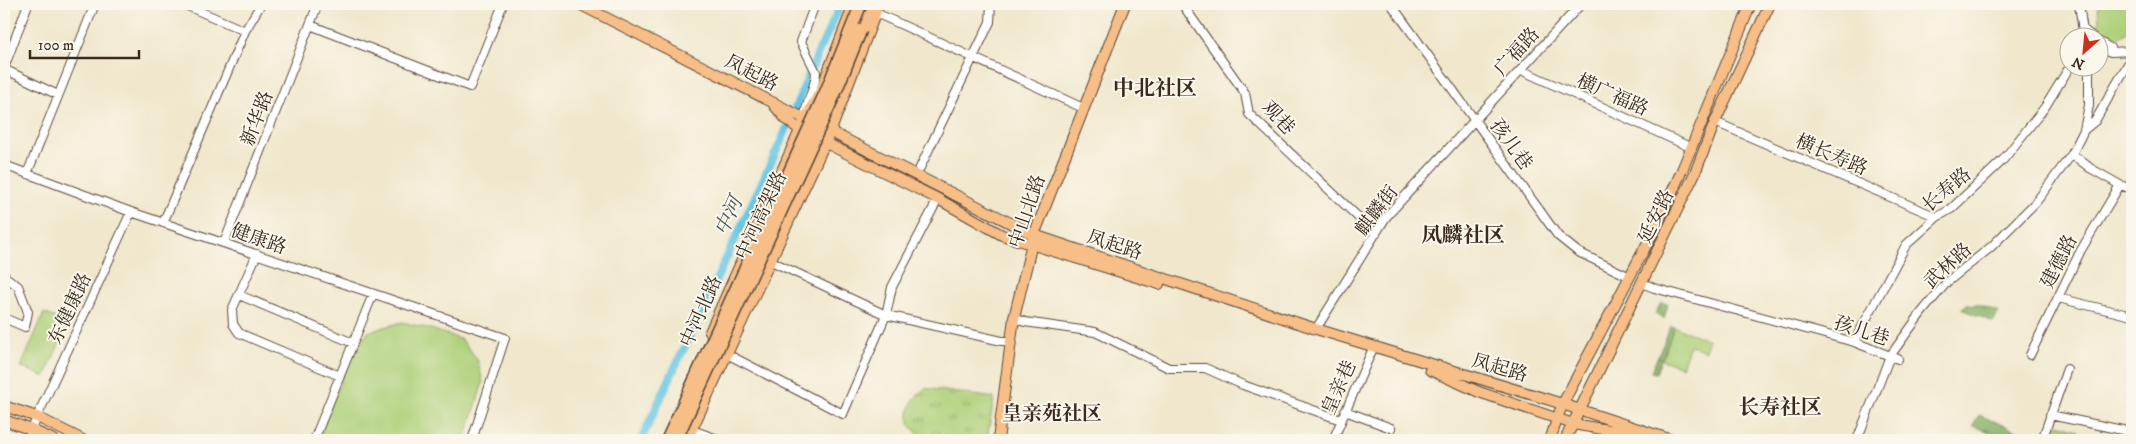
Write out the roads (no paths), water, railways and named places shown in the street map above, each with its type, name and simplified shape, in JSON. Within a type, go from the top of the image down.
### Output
[{"type":"highway","name":"中河高架路","points":[[667,440],[826,91],[861,4]]},
{"type":"highway","name":"中河高架路","points":[[676,440],[834,96],[862,30],[876,6]]},
{"type":"main road","name":"凤起路","points":[[579,4],[772,102],[795,120],[831,130],[916,174],[1033,240],[1316,329],[1373,349],[1579,410],[1672,440]]},
{"type":"main road","name":"中河北路","points":[[661,440],[795,120],[821,90],[854,4]]},
{"type":"main road","name":"中山北路","points":[[998,440],[1014,318],[1033,240],[1083,108],[1126,4]]},
{"type":"main road","name":"延安路","points":[[1550,440],[1562,405],[1657,225],[1692,148],[1751,4]]},
{"type":"main road","name":"延安路","points":[[1565,440],[1695,173],[1715,122],[1770,4]]},
{"type":"main road","points":[[687,440],[826,143],[876,6]]},
{"type":"main road","points":[[795,120],[826,143],[938,199],[1002,235],[1033,240],[1373,349],[1479,392],[1573,424],[1620,432],[1647,440]]},
{"type":"main road","points":[[4,406],[37,417],[83,440]]},
{"type":"main road","points":[[4,420],[54,440]]},
{"type":"street","points":[[28,4],[4,69],[58,95]]},
{"type":"street","points":[[27,174],[95,4]]},
{"type":"street","points":[[183,4],[245,31]]},
{"type":"street","points":[[163,223],[245,31],[261,4]]},
{"type":"street","name":"新华路","points":[[224,243],[318,4]]},
{"type":"street","points":[[310,25],[470,87],[503,4]]},
{"type":"street","points":[[795,120],[806,104],[816,78],[816,72],[801,42],[815,4]]},
{"type":"street","points":[[916,174],[990,22],[991,4]]},
{"type":"street","name":"观巷","points":[[1182,4],[1245,93],[1249,114],[1376,234]]},
{"type":"street","name":"孩儿巷","points":[[1391,4],[1558,236],[1578,252],[1630,277]]},
{"type":"street","name":"广福路","points":[[1474,120],[1581,4]]},
{"type":"street","points":[[2079,4],[2083,28]]},
{"type":"street","points":[[876,6],[974,57],[1083,108]]},
{"type":"street","points":[[2108,46],[2118,52]]},
{"type":"street","points":[[2108,50],[2118,52],[2132,51]]},
{"type":"street","name":"武林路","points":[[2084,130],[2094,121],[2132,57]]},
{"type":"street","name":"横广福路","points":[[1521,70],[1692,148]]},
{"type":"street","name":"长寿路","points":[[1854,342],[1906,245],[1951,208],[2003,160],[2045,107],[2063,78]]},
{"type":"street","name":"武林路","points":[[1858,440],[1894,358],[1922,312],[1947,282],[1991,247],[2036,202],[2072,154],[2084,130],[2090,105],[2090,78]]},
{"type":"street","name":"麒麟街","points":[[1316,329],[1386,217],[1474,120]]},
{"type":"street","name":"横长寿路","points":[[1715,122],[1937,218]]},
{"type":"street","points":[[2072,154],[2090,168],[2120,185],[2132,189]]},
{"type":"street","name":"健康路","points":[[4,165],[131,212],[505,338],[472,440]]},
{"type":"street","name":"建德路","points":[[2030,355],[2081,250],[2120,185]]},
{"type":"street","points":[[727,354],[843,414],[886,315],[892,287],[938,199]]},
{"type":"street","name":"东健康路","points":[[28,440],[131,212]]},
{"type":"street","points":[[257,254],[232,310],[233,324],[239,333],[340,376]]},
{"type":"street","points":[[770,261],[886,315],[1002,341],[1011,341]]},
{"type":"street","points":[[4,276],[18,286],[28,312],[24,327],[4,318]]},
{"type":"street","name":"孩儿巷","points":[[1642,283],[1654,288],[1854,342],[1894,358]]},
{"type":"street","points":[[314,440],[373,294]]},
{"type":"street","points":[[239,295],[353,343]]},
{"type":"street","points":[[2058,298],[2132,316]]},
{"type":"street","points":[[1014,318],[1025,322],[1095,332],[1169,368],[1205,368],[1243,385],[1341,420]]},
{"type":"street","name":"皇亲巷","points":[[1333,440],[1373,349]]},
{"type":"street","points":[[2042,440],[2067,370]]},
{"type":"street","points":[[1345,411],[1390,428]]},
{"type":"street","points":[[2050,415],[2132,432]]},
{"type":"street","points":[[692,430],[720,440]]},
{"type":"waterway","name":"中河","points":[[641,440],[783,137],[841,4]]},
{"type":"district","name":"中北社区","points":[[1155,88]]},
{"type":"district","name":"凤麟社区","points":[[1463,235]]},
{"type":"district","name":"长寿社区","points":[[1780,407]]},
{"type":"district","name":"皇亲苑社区","points":[[1052,413]]}]
